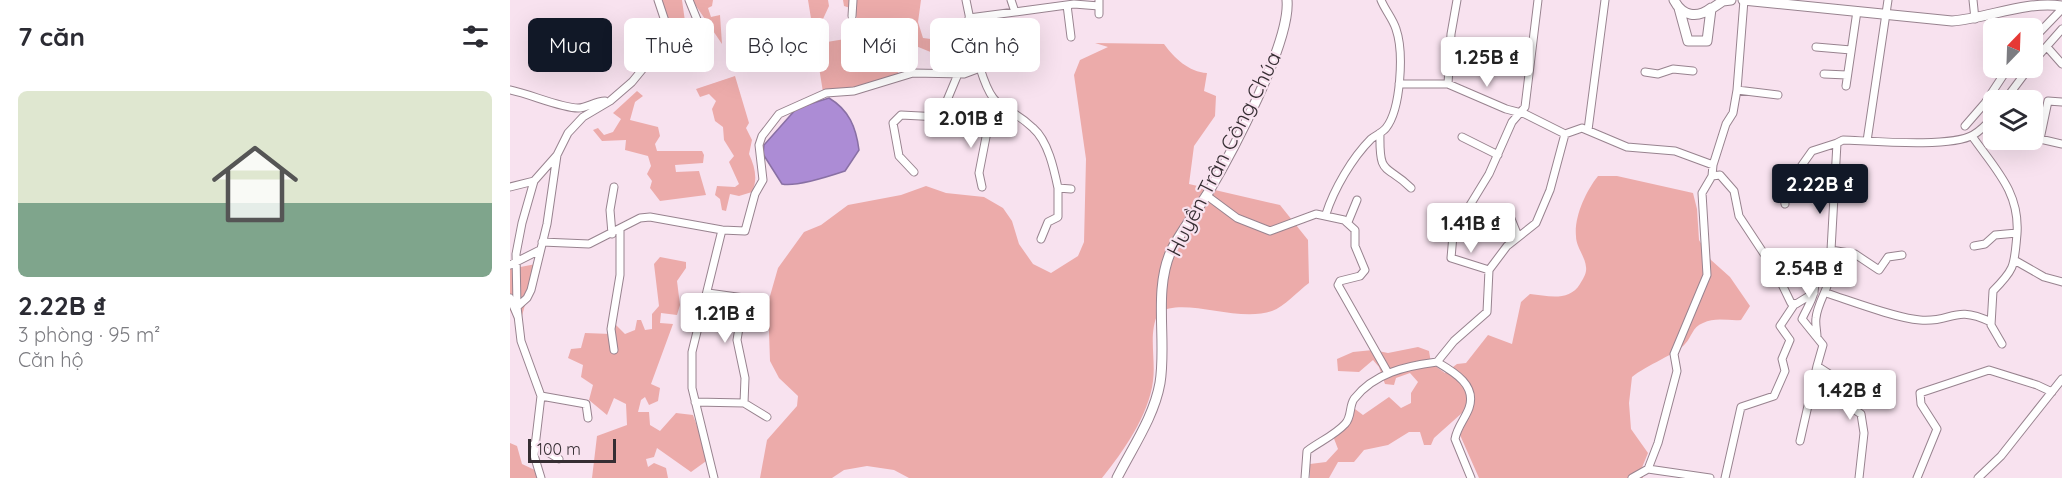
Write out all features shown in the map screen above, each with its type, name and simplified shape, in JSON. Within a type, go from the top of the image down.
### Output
[{"type":"street","points":[[518,307],[529,295],[541,246],[557,154],[563,140],[583,117],[610,101],[642,71],[664,43],[666,24],[658,0]]},
{"type":"street","points":[[689,0],[696,18]]},
{"type":"street","points":[[852,16],[853,0]]},
{"type":"street","points":[[966,0],[969,18],[1068,5],[1099,7]]},
{"type":"street","points":[[1011,0],[1015,12]]},
{"type":"street","name":"Huyền Trân Công Chúa","points":[[1117,478],[1153,408],[1160,381],[1165,272],[1171,252],[1206,195],[1271,66],[1283,35],[1287,0]]},
{"type":"street","points":[[1326,214],[1335,192],[1353,163],[1389,122],[1398,98],[1400,46],[1397,31],[1382,0]]},
{"type":"street","points":[[1448,84],[1451,34],[1457,0]]},
{"type":"street","points":[[1489,270],[1453,260],[1451,239],[1454,224],[1467,210],[1520,112],[1525,107],[1538,0]]},
{"type":"street","points":[[1588,130],[1605,0]]},
{"type":"street","points":[[1675,2],[1688,41],[1707,41],[1711,9],[1716,0]]},
{"type":"street","points":[[1675,2],[1691,15],[1705,13],[1731,0]]},
{"type":"street","points":[[1632,478],[1647,469],[1658,443],[1677,371],[1674,354],[1707,274],[1702,193],[1712,176],[1713,165],[1726,124],[1733,113],[1737,90],[1743,0],[1826,4],[1857,11],[1886,13],[1932,21],[1975,19],[2031,4],[2062,8]]},
{"type":"street","points":[[1867,141],[1888,0]]},
{"type":"street","points":[[1973,0],[1975,19]]},
{"type":"street","points":[[1068,5],[1071,37]]},
{"type":"street","points":[[2043,28],[2062,8]]},
{"type":"street","points":[[1846,86],[1857,11]]},
{"type":"street","points":[[2043,51],[2062,29]]},
{"type":"street","points":[[1816,47],[1851,50]]},
{"type":"street","points":[[2047,47],[2062,64]]},
{"type":"street","points":[[1645,72],[1658,74],[1673,69],[1693,71]]},
{"type":"street","points":[[515,264],[541,246],[584,246],[640,218],[650,217],[741,232],[748,228],[752,204],[763,180],[759,146],[762,136],[779,114],[826,93],[855,92],[913,73],[958,74],[965,72]]},
{"type":"street","points":[[982,72],[993,101],[979,173],[982,187]]},
{"type":"street","points":[[914,172],[899,156],[893,123],[897,116],[908,114],[940,117],[958,74]]},
{"type":"street","points":[[1824,74],[1847,75]]},
{"type":"street","points":[[1965,126],[1985,103],[2001,78]]},
{"type":"street","points":[[1399,84],[1448,84],[1506,110],[1520,112],[1565,134],[1582,128],[1627,147],[1676,151],[1713,165]]},
{"type":"street","points":[[510,90],[571,108],[583,108],[592,103],[610,101]]},
{"type":"street","points":[[1737,90],[1778,95]]},
{"type":"street","points":[[2062,102],[2049,100],[2040,139],[2062,144]]},
{"type":"street","points":[[993,101],[1039,134],[1058,188],[1058,217],[1048,222],[1041,239]]},
{"type":"street","points":[[1785,204],[1783,192],[1812,151],[1837,143],[1933,141],[1972,136],[1983,126]]},
{"type":"street","points":[[1380,133],[1380,153],[1384,168],[1411,188]]},
{"type":"street","points":[[1437,362],[1454,341],[1487,312],[1489,270],[1506,246],[1538,220],[1565,134]]},
{"type":"street","points":[[1972,136],[2015,201],[2019,218],[2016,261],[2006,279],[1993,291],[1991,322],[2002,344]]},
{"type":"street","points":[[1462,137],[1498,155]]},
{"type":"street","points":[[1817,337],[1816,318],[1831,276],[1828,252],[1837,143]]},
{"type":"street","points":[[518,318],[515,264],[522,223],[534,181],[557,154]]},
{"type":"street","points":[[1712,176],[1720,175],[1734,191],[1739,216],[1794,304]]},
{"type":"street","points":[[510,178],[523,183]]},
{"type":"street","points":[[510,186],[534,181]]},
{"type":"street","points":[[612,234],[610,210],[614,188]]},
{"type":"street","points":[[1058,188],[1071,189]]},
{"type":"street","points":[[1206,195],[1237,218],[1270,231],[1307,216],[1326,214],[1348,222],[1356,234],[1355,246],[1365,270],[1360,276],[1340,281],[1338,285],[1388,373]]},
{"type":"street","points":[[1348,222],[1357,200]]},
{"type":"street","points":[[1507,209],[1518,236]]},
{"type":"street","points":[[614,350],[611,322],[619,285],[620,230]]},
{"type":"street","points":[[714,478],[695,402],[692,352],[722,230]]},
{"type":"street","points":[[1974,246],[1985,244],[1995,235],[2017,233]]},
{"type":"street","points":[[1828,252],[1855,254],[1879,270],[1888,257],[1902,255]]},
{"type":"street","points":[[1800,441],[1823,345],[1804,325],[1802,319],[1814,293],[1815,266],[1828,252]]},
{"type":"street","points":[[515,264],[538,258]]},
{"type":"street","points":[[2016,261],[2044,277],[2062,282]]},
{"type":"street","points":[[708,293],[744,298],[737,340],[746,378],[744,403]]},
{"type":"street","points":[[1725,478],[1741,407],[1774,396],[1785,371],[1782,360],[1790,340],[1780,326],[1794,304],[1814,293]]},
{"type":"street","points":[[1826,293],[1917,320],[1938,321],[1952,314],[1972,313],[1991,322]]},
{"type":"street","points":[[510,298],[518,318],[525,352],[541,396],[534,444],[536,463],[541,478]]},
{"type":"street","points":[[1305,478],[1306,451],[1343,426],[1352,412],[1352,402],[1365,387],[1388,373],[1412,365],[1437,362],[1463,379],[1468,389],[1470,406],[1455,439],[1471,478]]},
{"type":"street","points":[[1817,366],[1834,376],[1841,385]]},
{"type":"street","points":[[1917,478],[1937,429],[1921,404],[1920,393],[1989,370],[2052,392]]},
{"type":"street","points":[[1816,378],[1828,392],[1861,414],[1864,433],[1859,478]]},
{"type":"street","points":[[1978,478],[2001,456],[2062,379]]},
{"type":"street","points":[[541,396],[586,404],[588,418]]},
{"type":"street","points":[[695,402],[744,403],[767,417]]},
{"type":"street","points":[[534,444],[559,459]]},
{"type":"street","points":[[1647,469],[1710,478]]},
{"type":"shaded area","points":[[662,0],[682,0],[685,18],[665,18]]},
{"type":"shaded area","points":[[692,0],[713,0],[712,6],[708,8],[711,17],[720,15],[722,44],[714,32],[714,18],[704,18]]},
{"type":"shaded area","points":[[808,0],[828,0],[829,6],[823,18],[811,18]]},
{"type":"shaded area","points":[[843,0],[921,0],[918,22],[918,18],[856,18],[856,10],[844,6]]},
{"type":"shaded area","points":[[918,22],[923,38],[930,39],[930,52],[918,47]]},
{"type":"shaded area","points":[[841,40],[841,72],[898,72],[897,77],[854,95],[823,92],[820,72],[829,72],[829,42]]},
{"type":"shaded area","points":[[1095,43],[1164,44],[1182,63],[1194,70],[1207,73],[1204,91],[1216,96],[1215,116],[1194,146],[1189,184],[1280,205],[1308,240],[1309,283],[1277,309],[1258,314],[1182,307],[1158,313],[1153,330],[1154,372],[1151,394],[1141,420],[1102,478],[909,478],[894,470],[867,466],[844,470],[832,478],[760,478],[767,440],[797,406],[798,396],[779,378],[770,361],[768,303],[778,268],[804,232],[821,225],[848,205],[901,195],[926,186],[946,193],[984,197],[1003,208],[1012,221],[1019,244],[1033,264],[1051,273],[1078,256],[1084,242],[1086,159],[1074,75],[1080,60],[1108,47]]},
{"type":"shaded area","points":[[735,76],[749,123],[746,128],[752,140],[749,154],[755,178],[752,192],[739,196],[730,194],[726,211],[722,210],[720,199],[715,195],[717,186],[735,187],[739,184],[729,162],[734,156],[724,140],[723,127],[715,121],[712,109],[716,101],[709,94],[700,97],[696,89]]},
{"type":"shaded area","points":[[637,91],[643,96],[635,102],[630,120],[658,127],[660,136],[655,144],[657,151],[702,151],[703,163],[675,165],[676,172],[699,171],[706,195],[660,201],[650,188],[652,181],[647,174],[651,166],[648,156],[625,150],[626,140],[602,141],[593,130],[598,128],[604,135],[613,132],[621,119],[613,113]]},
{"type":"shaded area","points":[[829,98],[842,108],[850,120],[859,150],[845,171],[804,183],[782,184],[763,154],[764,145],[797,108]]},
{"type":"shaded area","points":[[1598,176],[1617,176],[1693,193],[1697,209],[1699,240],[1711,260],[1730,277],[1750,306],[1741,320],[1712,320],[1699,325],[1681,348],[1632,377],[1629,403],[1631,429],[1648,453],[1641,470],[1643,478],[1479,478],[1460,435],[1469,416],[1462,413],[1434,438],[1431,445],[1424,445],[1420,432],[1409,432],[1388,445],[1364,450],[1354,462],[1338,462],[1329,478],[1310,478],[1310,464],[1326,462],[1338,449],[1333,436],[1347,428],[1351,406],[1363,415],[1389,397],[1401,408],[1411,403],[1411,393],[1418,382],[1410,373],[1396,378],[1394,385],[1385,384],[1379,367],[1373,360],[1359,372],[1338,371],[1337,359],[1353,352],[1373,350],[1388,353],[1418,347],[1429,351],[1431,363],[1445,373],[1457,364],[1466,363],[1488,335],[1512,344],[1521,302],[1530,294],[1564,296],[1580,284],[1586,267],[1576,240],[1577,221],[1585,197]]},
{"type":"shaded area","points":[[660,257],[686,262],[686,268],[677,281],[680,305],[677,315],[661,313],[660,323],[673,324],[651,384],[660,388],[658,401],[649,405],[645,397],[641,400],[638,412],[649,412],[650,425],[660,431],[676,413],[693,415],[709,459],[691,472],[657,448],[654,457],[646,459],[648,467],[654,463],[666,468],[668,478],[592,478],[597,436],[627,425],[626,404],[614,398],[607,415],[589,400],[593,385],[581,377],[583,365],[568,358],[571,349],[581,348],[585,333],[611,334],[613,322],[625,334],[635,330],[637,320],[641,320],[645,330],[652,329],[652,314],[659,306],[654,264]]},
{"type":"shaded area","points":[[536,264],[519,327],[510,310],[510,269]]},
{"type":"shaded area","points":[[510,443],[517,446],[522,464],[539,472],[539,478],[510,478]]}]
